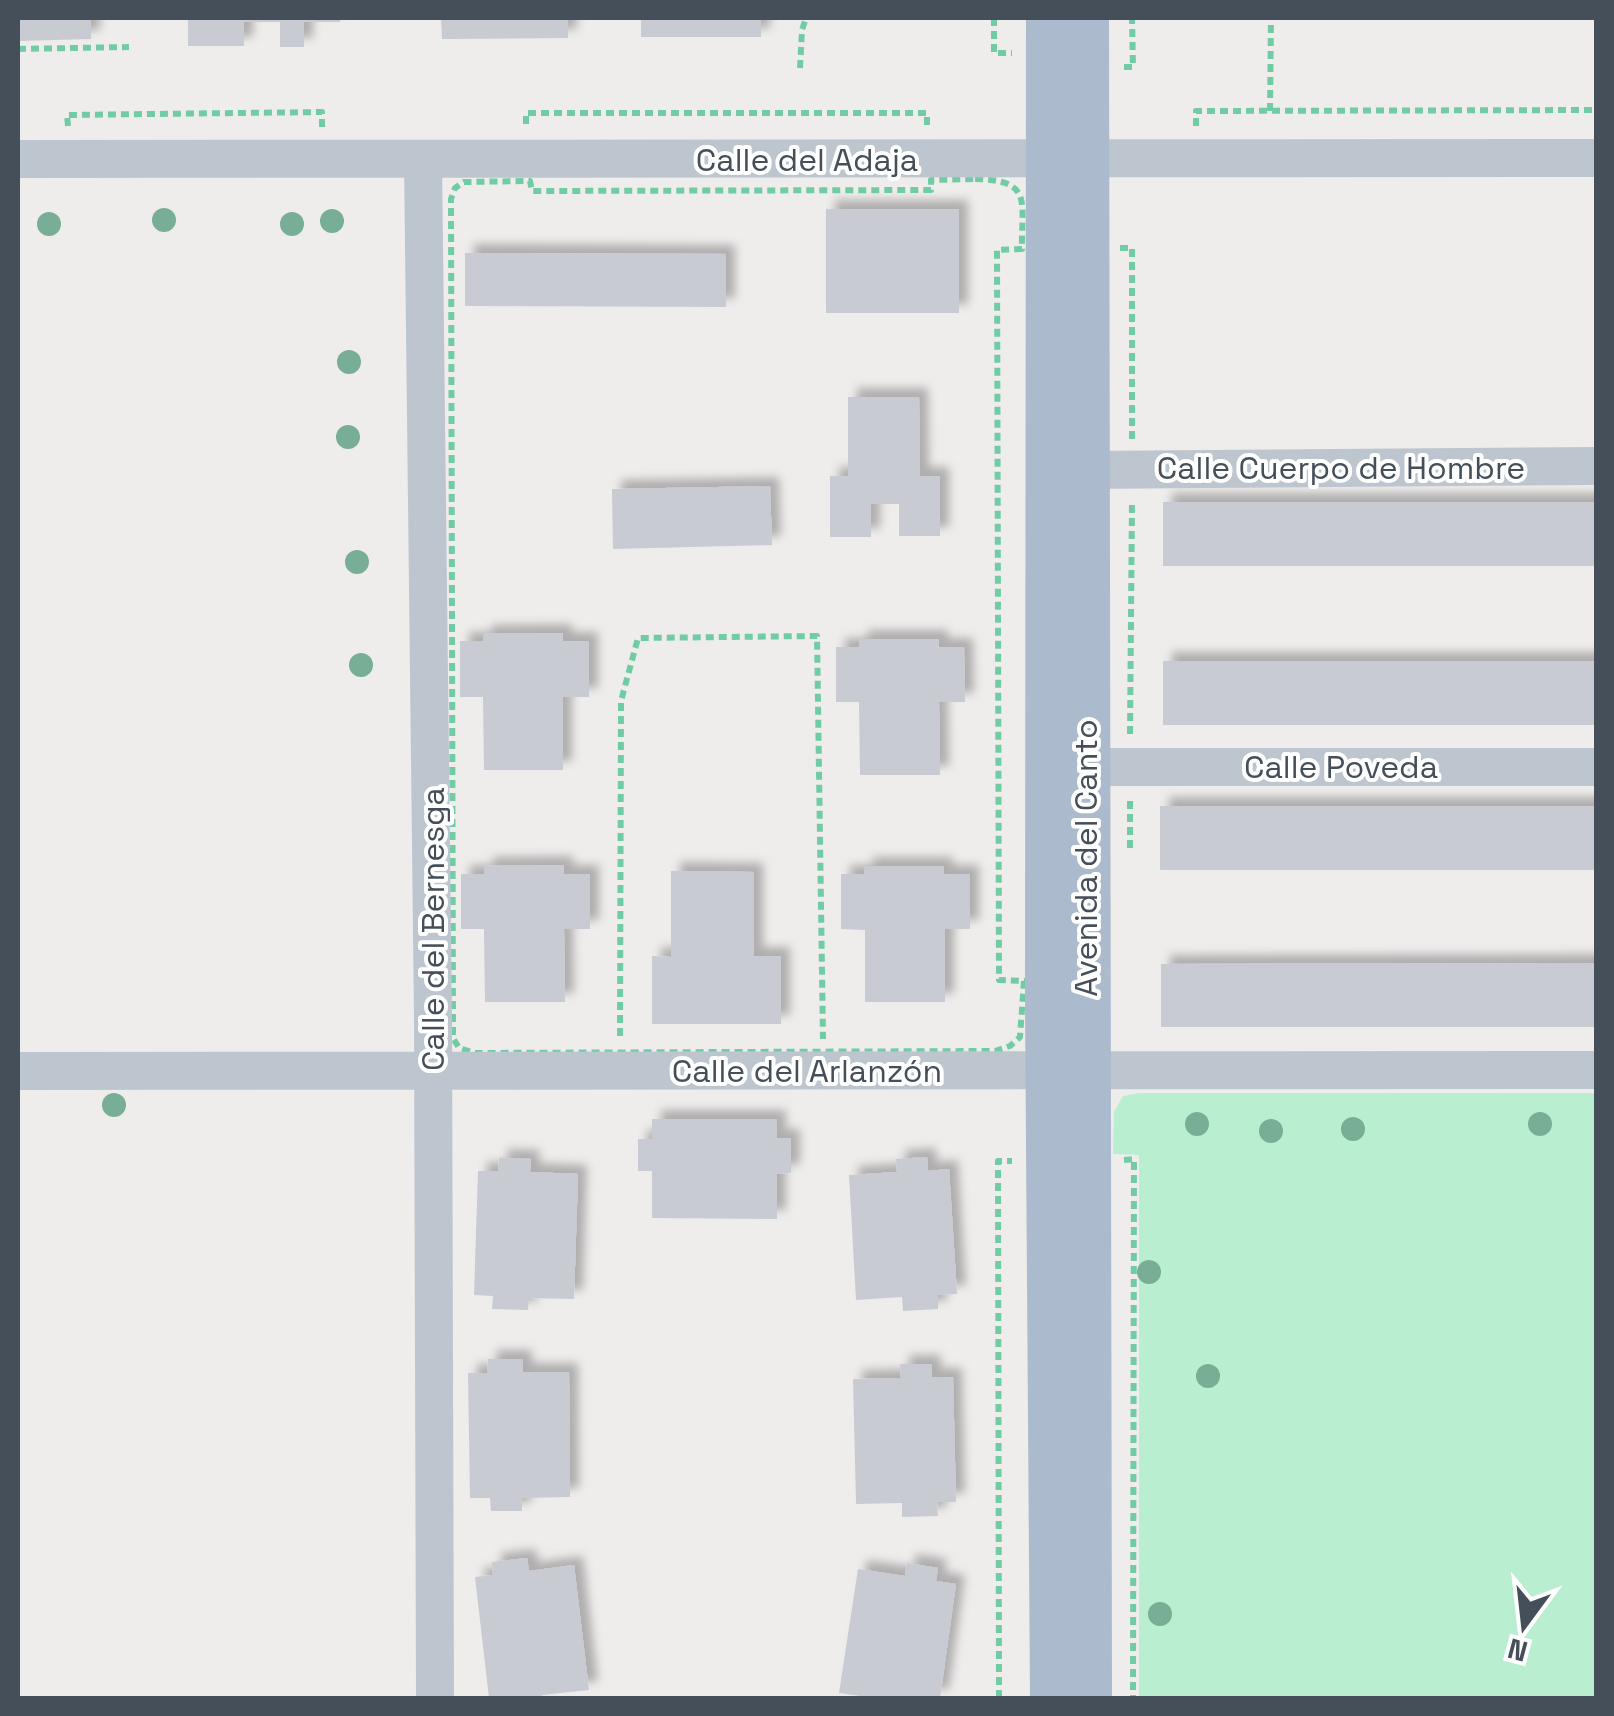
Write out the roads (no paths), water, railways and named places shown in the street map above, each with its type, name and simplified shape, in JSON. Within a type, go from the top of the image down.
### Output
[{"type":"main road","name":"Avenida del Canto","points":[[1050,18],[1067,160],[1085,470],[1086,767],[1067,1070],[1088,1698]]},
{"type":"main road","name":"Avenida del Canto","points":[[1054,1698],[1067,1070],[1067,160],[1085,18]]},
{"type":"street","name":"Calle del Adaja","points":[[18,159],[1596,158]]},
{"type":"street","name":"Calle del Bernesga","points":[[423,160],[434,1071],[435,1698]]},
{"type":"street","name":"Calle Cuerpo de Hombre","points":[[1085,470],[1596,466]]},
{"type":"street","name":"Calle Poveda","points":[[1086,767],[1596,767]]},
{"type":"street","name":"Calle del Arlanzón","points":[[18,1071],[1596,1070]]}]
